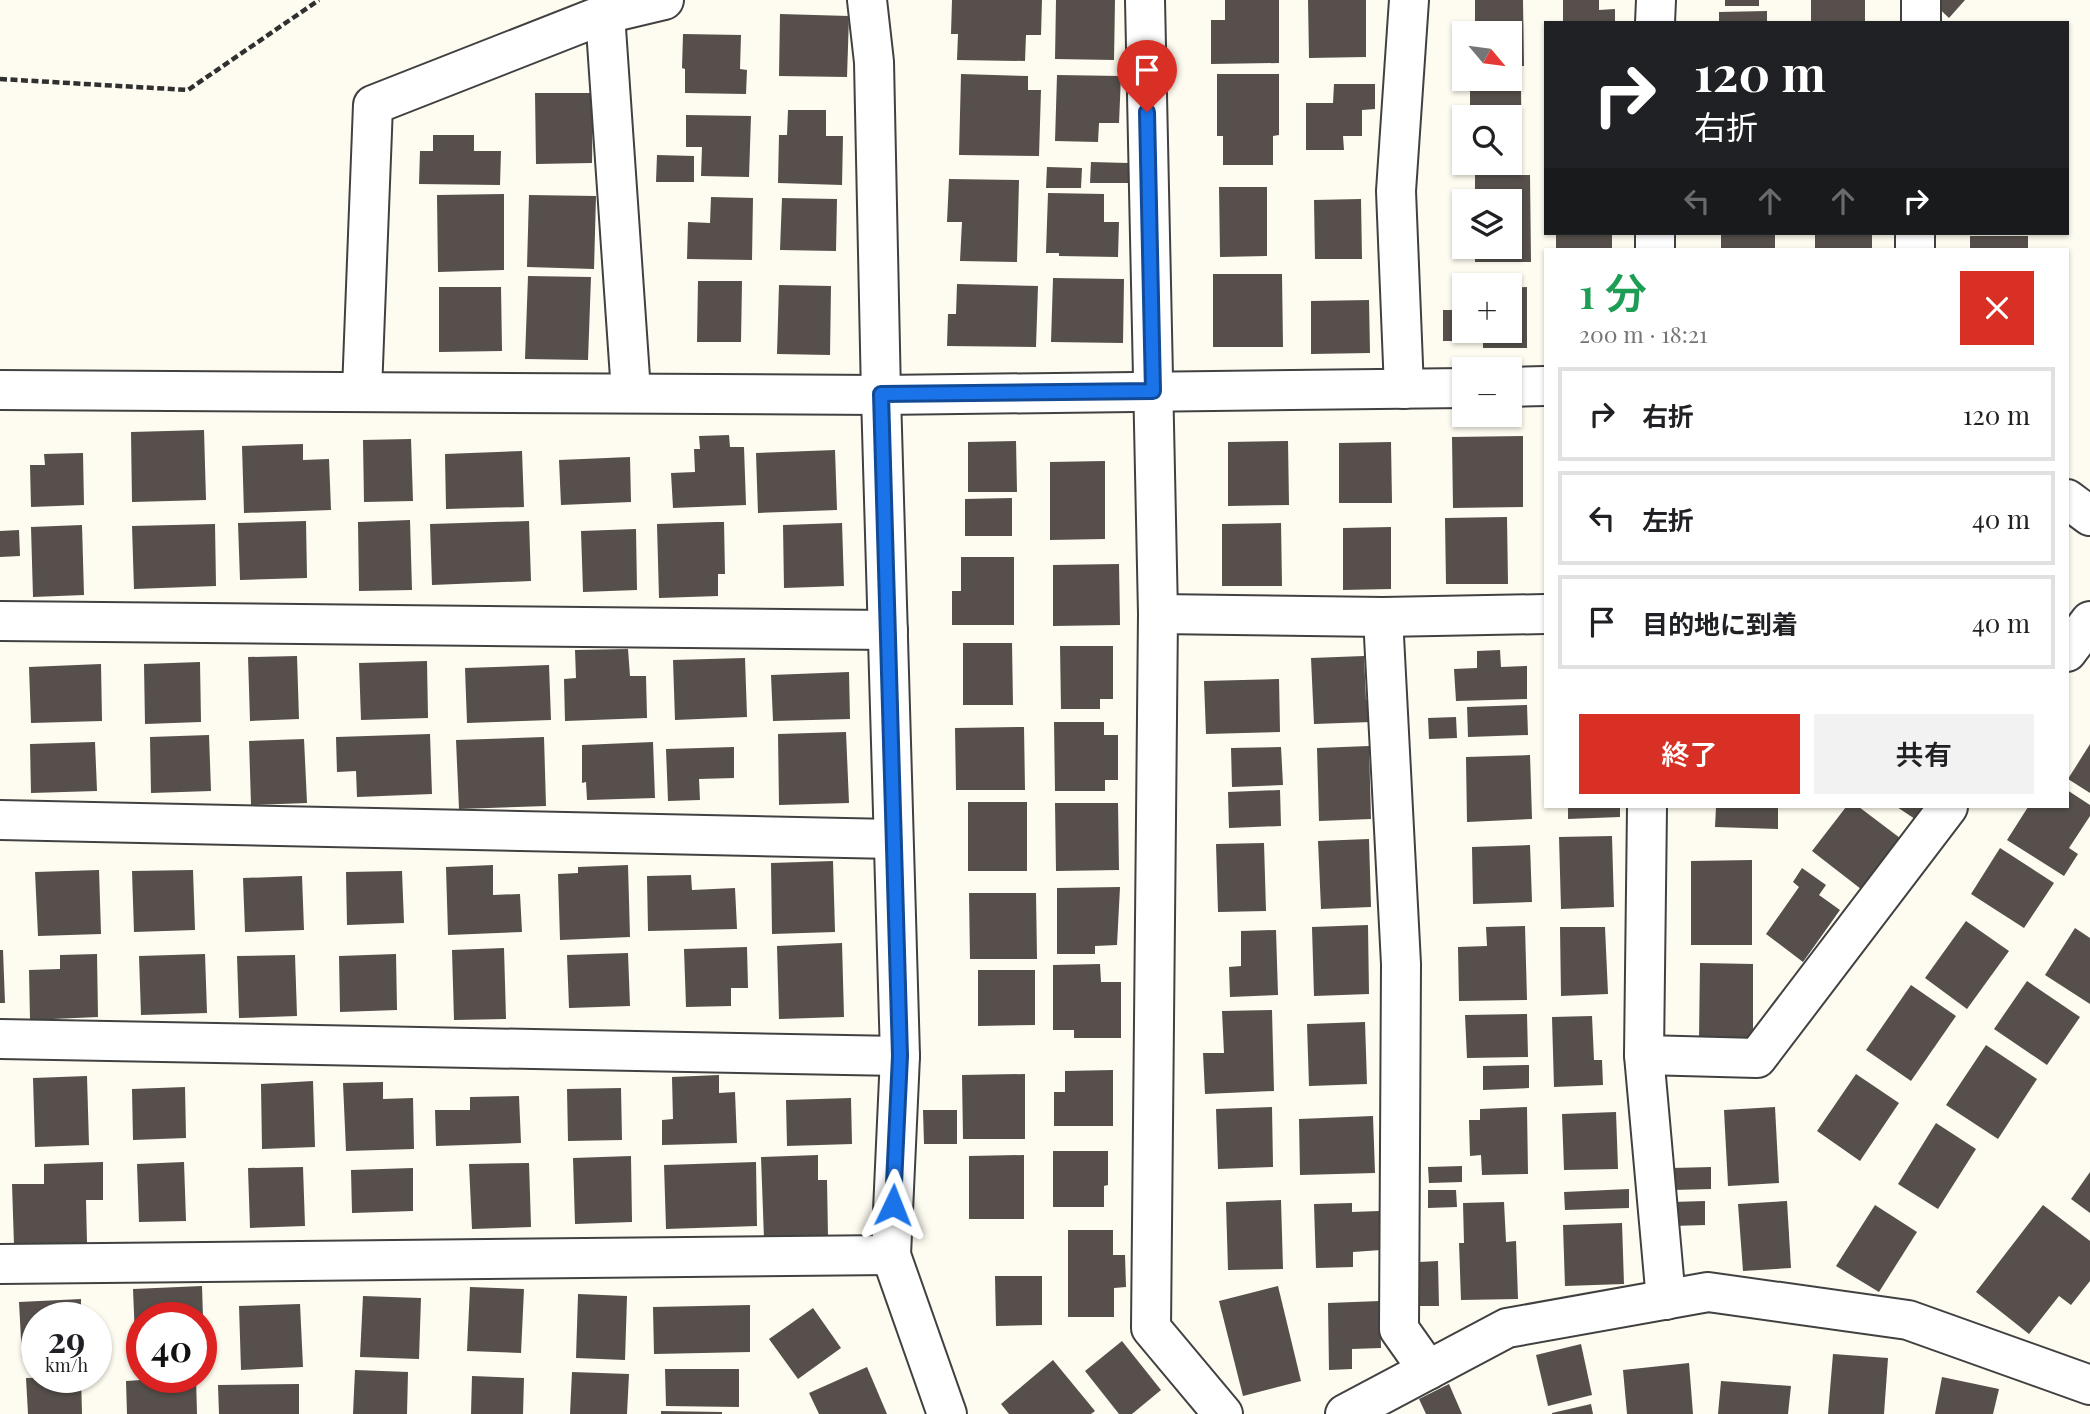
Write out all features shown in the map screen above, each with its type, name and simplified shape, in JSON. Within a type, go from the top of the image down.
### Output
[{"type":"street","points":[[362,391],[373,105],[605,14],[664,0]]},
{"type":"street","points":[[867,0],[874,62],[900,1056],[891,1255],[947,1414]]},
{"type":"street","points":[[1145,0],[1158,614],[1151,1328],[1223,1414]]},
{"type":"street","points":[[1404,389],[1396,191],[1409,0]]},
{"type":"street","points":[[1656,0],[1656,21]]},
{"type":"street","points":[[1921,21],[1922,0]]},
{"type":"street","points":[[605,14],[631,392]]},
{"type":"street","points":[[1522,387],[1544,386]]},
{"type":"street","points":[[0,390],[881,394],[1452,388]]},
{"type":"street","points":[[2069,500],[2090,516]]},
{"type":"street","points":[[1158,614],[1383,617],[1544,614]]},
{"type":"street","points":[[1383,617],[1401,964],[1399,1329],[1428,1370]]},
{"type":"street","points":[[0,621],[888,630]]},
{"type":"street","points":[[2069,649],[2090,621]]},
{"type":"street","points":[[1647,808],[1644,1055],[1665,1300]]},
{"type":"street","points":[[1644,1055],[1757,1058],[1947,808]]},
{"type":"street","points":[[0,820],[893,839]]},
{"type":"street","points":[[0,1039],[900,1056]]},
{"type":"street","points":[[0,1264],[891,1255]]},
{"type":"street","points":[[1345,1414],[1507,1328],[1708,1293],[1908,1320],[2090,1385]]},
{"type":"path","points":[[0,79],[188,90],[319,0]]},
{"type":"building","points":[[952,0],[1042,0],[1041,35],[1026,35],[1025,61],[957,60],[958,34],[951,34]]},
{"type":"building","points":[[1056,0],[1115,0],[1114,60],[1055,59]]},
{"type":"building","points":[[1225,0],[1279,0],[1279,63],[1211,64],[1211,20],[1225,20]]},
{"type":"building","points":[[1308,0],[1366,0],[1366,57],[1309,58]]},
{"type":"building","points":[[1475,0],[1523,0],[1524,66],[1522,21],[1475,21]]},
{"type":"building","points":[[1563,0],[1599,0],[1599,10],[1615,9],[1615,21],[1563,21]]},
{"type":"building","points":[[1725,0],[1759,0],[1759,6],[1725,6]]},
{"type":"building","points":[[1811,0],[1865,0],[1865,21],[1811,21]]},
{"type":"building","points":[[1930,0],[1965,0],[1949,18]]},
{"type":"building","points":[[1767,11],[1767,21],[1719,21],[1719,12]]},
{"type":"building","points":[[780,14],[849,16],[847,77],[779,76]]},
{"type":"building","points":[[683,34],[741,35],[740,69],[747,70],[746,94],[685,93],[685,69],[682,68]]},
{"type":"building","points":[[961,74],[1028,76],[1028,90],[1041,90],[1039,156],[959,155]]},
{"type":"building","points":[[1217,74],[1279,74],[1279,135],[1273,136],[1273,165],[1223,165],[1223,136],[1217,136]]},
{"type":"building","points":[[1057,75],[1121,76],[1119,123],[1099,123],[1098,142],[1055,141]]},
{"type":"building","points":[[1334,84],[1375,84],[1375,109],[1362,110],[1362,136],[1343,136],[1344,150],[1306,150],[1306,103],[1333,103]]},
{"type":"building","points":[[1470,91],[1521,91],[1521,105],[1470,105]]},
{"type":"building","points":[[535,93],[593,93],[592,163],[536,164]]},
{"type":"building","points":[[788,110],[826,110],[826,136],[843,136],[842,185],[778,183],[779,135],[787,135]]},
{"type":"building","points":[[686,115],[751,116],[749,177],[701,176],[702,147],[686,147]]},
{"type":"building","points":[[433,135],[474,135],[474,151],[501,151],[500,185],[419,184],[420,151],[433,151]]},
{"type":"building","points":[[657,155],[694,156],[694,182],[656,182]]},
{"type":"building","points":[[1091,162],[1128,163],[1128,183],[1090,183]]},
{"type":"building","points":[[1047,167],[1082,168],[1081,188],[1046,188]]},
{"type":"building","points":[[1475,175],[1530,175],[1531,262],[1475,262],[1475,259],[1522,259],[1522,189],[1475,189]]},
{"type":"building","points":[[949,179],[1019,180],[1017,262],[960,261],[962,222],[947,222]]},
{"type":"building","points":[[1219,187],[1267,187],[1267,256],[1220,257]]},
{"type":"building","points":[[1048,193],[1104,194],[1104,222],[1119,222],[1118,257],[1059,256],[1059,253],[1046,253]]},
{"type":"building","points":[[504,194],[504,270],[438,272],[437,195]]},
{"type":"building","points":[[529,195],[596,196],[594,269],[527,267]]},
{"type":"building","points":[[711,197],[753,198],[752,260],[687,259],[688,222],[710,223]]},
{"type":"building","points":[[782,198],[837,199],[836,251],[780,250]]},
{"type":"building","points":[[1361,199],[1362,259],[1315,259],[1314,200]]},
{"type":"building","points":[[1556,235],[1612,235],[1612,248],[1556,248]]},
{"type":"building","points":[[1721,235],[1775,235],[1775,248],[1721,248]]},
{"type":"building","points":[[1815,235],[1872,235],[1872,248],[1815,248]]},
{"type":"building","points":[[1970,236],[2028,236],[2028,248],[1970,248]]},
{"type":"building","points":[[1213,274],[1282,274],[1283,347],[1213,347]]},
{"type":"building","points":[[528,276],[591,277],[588,360],[525,359]]},
{"type":"building","points":[[1053,278],[1124,279],[1123,343],[1051,342]]},
{"type":"building","points":[[698,281],[742,281],[741,342],[697,342]]},
{"type":"building","points":[[957,284],[1038,286],[1036,347],[947,346],[948,314],[956,314]]},
{"type":"building","points":[[779,285],[831,286],[830,355],[777,354]]},
{"type":"building","points":[[439,287],[501,287],[502,351],[439,352]]},
{"type":"building","points":[[1522,287],[1527,287],[1527,348],[1483,348],[1483,343],[1522,343]]},
{"type":"building","points":[[1369,300],[1370,353],[1311,354],[1311,301]]},
{"type":"building","points":[[1443,310],[1452,310],[1452,341],[1443,341]]},
{"type":"building","points":[[204,430],[206,500],[132,502],[131,432]]},
{"type":"building","points":[[729,435],[730,447],[744,447],[746,505],[673,508],[671,473],[695,472],[694,449],[700,449],[699,436]]},
{"type":"building","points":[[1523,436],[1523,507],[1453,508],[1452,437]]},
{"type":"building","points":[[411,439],[413,501],[364,502],[363,440]]},
{"type":"building","points":[[1016,441],[1017,492],[968,492],[968,442]]},
{"type":"building","points":[[1288,441],[1289,505],[1228,506],[1228,442]]},
{"type":"building","points":[[1391,442],[1392,503],[1339,503],[1339,443]]},
{"type":"building","points":[[303,444],[303,460],[329,459],[331,510],[244,513],[242,446]]},
{"type":"building","points":[[835,450],[837,510],[758,513],[756,453]]},
{"type":"building","points":[[522,451],[524,507],[446,509],[445,454]]},
{"type":"building","points":[[83,453],[84,505],[31,507],[30,465],[45,465],[44,454]]},
{"type":"building","points":[[630,457],[631,502],[561,505],[559,460]]},
{"type":"building","points":[[1105,461],[1105,539],[1050,540],[1050,462]]},
{"type":"building","points":[[1012,498],[1012,536],[965,536],[965,499]]},
{"type":"building","points":[[1507,517],[1508,584],[1446,584],[1445,518]]},
{"type":"building","points":[[410,520],[412,590],[359,591],[358,522]]},
{"type":"building","points":[[306,521],[307,578],[240,580],[238,523]]},
{"type":"building","points":[[529,521],[531,581],[432,585],[430,524]]},
{"type":"building","points":[[724,522],[725,574],[718,574],[718,596],[659,598],[657,524]]},
{"type":"building","points":[[842,523],[844,586],[784,588],[783,525]]},
{"type":"building","points":[[1281,523],[1282,586],[1222,586],[1222,524]]},
{"type":"building","points":[[215,524],[216,586],[134,589],[132,526]]},
{"type":"building","points":[[82,525],[84,595],[33,597],[31,527]]},
{"type":"building","points":[[1391,527],[1391,589],[1343,590],[1343,528]]},
{"type":"building","points":[[636,529],[637,590],[583,592],[581,531]]},
{"type":"building","points":[[19,530],[20,556],[0,557],[0,531]]},
{"type":"building","points":[[961,557],[1014,557],[1014,625],[952,625],[952,591],[961,591]]},
{"type":"building","points":[[1119,564],[1120,625],[1053,626],[1053,565]]},
{"type":"building","points":[[963,643],[1012,643],[1013,705],[963,705]]},
{"type":"building","points":[[1060,646],[1113,646],[1113,699],[1100,699],[1100,709],[1061,709]]},
{"type":"building","points":[[628,649],[630,676],[646,676],[647,718],[565,721],[564,679],[576,678],[575,650]]},
{"type":"building","points":[[1500,650],[1501,667],[1527,666],[1527,699],[1456,701],[1454,669],[1477,668],[1477,651]]},
{"type":"building","points":[[297,656],[299,719],[250,721],[248,657]]},
{"type":"building","points":[[1364,656],[1366,700],[1371,700],[1371,722],[1314,724],[1311,658]]},
{"type":"building","points":[[745,658],[747,717],[675,720],[673,660]]},
{"type":"building","points":[[427,661],[428,718],[361,720],[359,663]]},
{"type":"building","points":[[200,662],[201,722],[145,724],[144,664]]},
{"type":"building","points":[[101,664],[102,721],[31,723],[29,667]]},
{"type":"building","points":[[549,665],[551,720],[467,723],[465,668]]},
{"type":"building","points":[[849,672],[850,719],[773,721],[771,675]]},
{"type":"building","points":[[1279,679],[1280,732],[1206,734],[1204,681]]},
{"type":"building","points":[[1527,705],[1528,735],[1468,737],[1467,707]]},
{"type":"building","points":[[1456,717],[1457,738],[1429,739],[1428,718]]},
{"type":"building","points":[[1054,722],[1104,722],[1104,735],[1118,735],[1118,780],[1105,780],[1105,791],[1055,791]]},
{"type":"building","points":[[1024,727],[1025,790],[956,790],[955,728]]},
{"type":"building","points":[[846,732],[849,803],[779,805],[778,734]]},
{"type":"building","points":[[430,734],[432,794],[357,797],[356,771],[337,772],[336,737]]},
{"type":"building","points":[[209,735],[211,791],[151,793],[150,737]]},
{"type":"building","points":[[544,737],[546,806],[459,809],[456,740]]},
{"type":"building","points":[[304,739],[307,803],[251,805],[249,741]]},
{"type":"building","points":[[95,742],[97,791],[31,793],[30,744]]},
{"type":"building","points":[[653,742],[655,798],[587,800],[586,782],[582,783],[582,745]]},
{"type":"building","points":[[2090,744],[2090,793],[2069,777]]},
{"type":"building","points":[[1369,746],[1371,819],[1319,821],[1317,748]]},
{"type":"building","points":[[734,747],[734,778],[699,779],[700,800],[668,801],[666,749]]},
{"type":"building","points":[[1281,747],[1283,785],[1232,787],[1231,748]]},
{"type":"building","points":[[1530,755],[1532,819],[1467,822],[1466,757]]},
{"type":"building","points":[[1280,790],[1281,826],[1229,828],[1228,792]]},
{"type":"building","points":[[2069,791],[2090,805],[2090,816],[2069,848],[2078,854],[2064,876],[2007,840],[2027,808],[2069,808]]},
{"type":"building","points":[[968,802],[1027,802],[1027,871],[968,871]]},
{"type":"building","points":[[1055,803],[1118,803],[1119,870],[1056,871]]},
{"type":"building","points":[[1568,808],[1620,808],[1620,817],[1568,819]]},
{"type":"building","points":[[1716,808],[1778,808],[1778,829],[1715,827]]},
{"type":"building","points":[[1845,808],[1860,808],[1900,838],[1861,889],[1812,851]]},
{"type":"building","points":[[1898,808],[1935,808],[1924,825]]},
{"type":"building","points":[[1612,836],[1614,907],[1561,909],[1559,837]]},
{"type":"building","points":[[1369,839],[1371,907],[1321,909],[1318,841]]},
{"type":"building","points":[[1264,843],[1266,911],[1218,912],[1216,844]]},
{"type":"building","points":[[1530,845],[1532,902],[1473,904],[1472,847]]},
{"type":"building","points":[[2000,848],[2054,883],[2024,928],[1971,894]]},
{"type":"building","points":[[1752,860],[1752,945],[1691,945],[1691,861]]},
{"type":"building","points":[[833,861],[835,932],[772,934],[771,863]]},
{"type":"building","points":[[493,865],[493,895],[520,894],[522,932],[448,935],[446,867]]},
{"type":"building","points":[[628,865],[630,937],[560,940],[558,874],[578,873],[578,867]]},
{"type":"building","points":[[1802,868],[1826,885],[1819,895],[1840,910],[1803,962],[1766,934],[1799,887],[1793,882]]},
{"type":"building","points":[[99,870],[101,934],[38,936],[35,872]]},
{"type":"building","points":[[193,870],[195,930],[134,932],[132,871]]},
{"type":"building","points":[[402,871],[404,923],[347,925],[346,872]]},
{"type":"building","points":[[691,875],[692,890],[735,888],[737,929],[648,931],[647,876]]},
{"type":"building","points":[[302,876],[304,930],[245,932],[243,878]]},
{"type":"building","points":[[1120,887],[1117,945],[1095,946],[1095,954],[1057,954],[1057,888]]},
{"type":"building","points":[[969,893],[1036,893],[1037,959],[970,959]]},
{"type":"building","points":[[1966,921],[2009,951],[1967,1009],[1925,978]]},
{"type":"building","points":[[1368,925],[1369,994],[1314,996],[1312,927]]},
{"type":"building","points":[[1525,926],[1527,1000],[1459,1001],[1458,947],[1487,946],[1486,927]]},
{"type":"building","points":[[1560,927],[1605,927],[1608,994],[1561,996]]},
{"type":"building","points":[[2075,928],[2090,938],[2090,1004],[2045,975]]},
{"type":"building","points":[[1276,930],[1278,995],[1230,997],[1229,967],[1241,966],[1241,931]]},
{"type":"building","points":[[842,943],[844,1017],[779,1019],[777,946]]},
{"type":"building","points":[[747,947],[748,988],[731,988],[731,1006],[686,1007],[684,949]]},
{"type":"building","points":[[504,948],[506,1019],[454,1020],[452,950]]},
{"type":"building","points":[[0,950],[3,950],[5,1003],[0,1003]]},
{"type":"building","points":[[628,953],[630,1006],[569,1008],[567,955]]},
{"type":"building","points":[[97,954],[98,1017],[30,1020],[29,970],[60,969],[60,955]]},
{"type":"building","points":[[205,954],[207,1013],[141,1015],[139,956]]},
{"type":"building","points":[[396,954],[397,1010],[340,1012],[339,956]]},
{"type":"building","points":[[295,955],[297,1016],[239,1018],[237,956]]},
{"type":"building","points":[[1700,963],[1753,964],[1753,1039],[1699,1039]]},
{"type":"building","points":[[1100,964],[1101,982],[1121,982],[1121,1038],[1074,1038],[1074,1030],[1053,1030],[1053,965]]},
{"type":"building","points":[[978,970],[1035,970],[1035,1025],[978,1026]]},
{"type":"building","points":[[2027,981],[2080,1017],[2047,1065],[1994,1029]]},
{"type":"building","points":[[1911,985],[1956,1016],[1911,1081],[1866,1050]]},
{"type":"building","points":[[1272,1010],[1274,1091],[1205,1094],[1203,1053],[1224,1053],[1222,1011]]},
{"type":"building","points":[[1527,1014],[1528,1057],[1467,1058],[1465,1015]]},
{"type":"building","points":[[1592,1016],[1594,1060],[1602,1060],[1603,1085],[1554,1087],[1552,1017]]},
{"type":"building","points":[[1365,1022],[1367,1084],[1309,1086],[1307,1024]]},
{"type":"building","points":[[1986,1045],[2037,1079],[1998,1139],[1946,1105]]},
{"type":"building","points":[[1529,1065],[1529,1088],[1483,1090],[1483,1066]]},
{"type":"building","points":[[1113,1070],[1113,1126],[1054,1126],[1054,1092],[1065,1092],[1065,1071]]},
{"type":"building","points":[[1025,1074],[1025,1139],[963,1139],[962,1075]]},
{"type":"building","points":[[1856,1074],[1899,1103],[1860,1161],[1817,1131]]},
{"type":"building","points":[[719,1075],[719,1093],[735,1092],[737,1143],[662,1145],[662,1120],[673,1119],[672,1077]]},
{"type":"building","points":[[87,1076],[89,1145],[35,1147],[33,1078]]},
{"type":"building","points":[[313,1081],[315,1147],[262,1149],[261,1084]]},
{"type":"building","points":[[383,1082],[383,1099],[413,1098],[414,1149],[346,1151],[343,1083]]},
{"type":"building","points":[[185,1087],[186,1138],[133,1140],[132,1089]]},
{"type":"building","points":[[621,1088],[622,1140],[568,1141],[567,1089]]},
{"type":"building","points":[[519,1096],[521,1143],[436,1146],[435,1110],[470,1110],[470,1097]]},
{"type":"building","points":[[851,1098],[852,1144],[787,1146],[786,1100]]},
{"type":"building","points":[[1272,1107],[1273,1167],[1218,1169],[1216,1109]]},
{"type":"building","points":[[1527,1107],[1528,1174],[1482,1175],[1481,1155],[1470,1156],[1469,1120],[1480,1120],[1480,1109]]},
{"type":"building","points":[[1775,1107],[1779,1183],[1728,1186],[1724,1110]]},
{"type":"building","points":[[923,1110],[957,1110],[957,1144],[924,1144]]},
{"type":"building","points":[[1616,1112],[1618,1169],[1564,1170],[1562,1114]]},
{"type":"building","points":[[1373,1116],[1375,1173],[1300,1175],[1299,1119]]},
{"type":"building","points":[[1936,1123],[1976,1149],[1938,1209],[1898,1184]]},
{"type":"building","points":[[1053,1151],[1108,1151],[1108,1185],[1104,1186],[1104,1207],[1053,1207]]},
{"type":"building","points":[[818,1155],[818,1180],[827,1180],[828,1237],[764,1239],[761,1157]]},
{"type":"building","points":[[1024,1155],[1024,1219],[969,1219],[969,1156]]},
{"type":"building","points":[[631,1156],[632,1222],[575,1224],[573,1158]]},
{"type":"building","points":[[103,1162],[103,1200],[86,1200],[87,1243],[14,1245],[12,1184],[44,1184],[44,1164]]},
{"type":"building","points":[[184,1162],[186,1221],[139,1222],[137,1164]]},
{"type":"building","points":[[756,1162],[757,1226],[666,1229],[664,1165]]},
{"type":"building","points":[[529,1163],[531,1227],[472,1229],[469,1164]]},
{"type":"building","points":[[1462,1166],[1462,1182],[1429,1183],[1428,1167]]},
{"type":"building","points":[[303,1167],[305,1226],[250,1228],[248,1168]]},
{"type":"building","points":[[1711,1167],[1711,1189],[1672,1190],[1671,1168]]},
{"type":"building","points":[[413,1168],[413,1211],[352,1213],[351,1170]]},
{"type":"building","points":[[2090,1172],[2090,1213],[2071,1199]]},
{"type":"building","points":[[1629,1189],[1629,1208],[1565,1210],[1564,1192]]},
{"type":"building","points":[[1428,1190],[1456,1190],[1457,1207],[1428,1208]]},
{"type":"building","points":[[1281,1200],[1283,1269],[1228,1270],[1226,1202]]},
{"type":"building","points":[[1705,1201],[1705,1225],[1673,1226],[1672,1202]]},
{"type":"building","points":[[1787,1201],[1791,1268],[1743,1271],[1738,1204]]},
{"type":"building","points":[[1504,1202],[1506,1242],[1516,1241],[1518,1299],[1461,1300],[1459,1243],[1464,1243],[1463,1203]]},
{"type":"building","points":[[1352,1203],[1352,1212],[1379,1211],[1381,1250],[1353,1252],[1353,1267],[1316,1268],[1314,1204]]},
{"type":"building","points":[[1875,1205],[1917,1232],[1879,1292],[1836,1266]]},
{"type":"building","points":[[2043,1205],[2090,1241],[2090,1281],[2071,1305],[2059,1296],[2029,1334],[1976,1292]]},
{"type":"building","points":[[1622,1223],[1624,1284],[1565,1286],[1563,1225]]},
{"type":"building","points":[[1068,1230],[1113,1230],[1113,1255],[1125,1255],[1126,1287],[1114,1288],[1114,1317],[1068,1317]]},
{"type":"building","points":[[1438,1261],[1439,1306],[1420,1306],[1419,1262]]},
{"type":"building","points":[[995,1276],[1042,1276],[1042,1325],[996,1326]]},
{"type":"building","points":[[202,1286],[202,1302],[134,1302],[133,1289]]},
{"type":"building","points":[[1278,1286],[1301,1381],[1243,1396],[1219,1301]]},
{"type":"building","points":[[470,1287],[524,1289],[521,1353],[467,1351]]},
{"type":"building","points":[[578,1294],[627,1296],[625,1360],[576,1358]]},
{"type":"building","points":[[363,1296],[421,1298],[419,1359],[360,1357]]},
{"type":"building","points":[[81,1299],[81,1302],[21,1302],[21,1339],[19,1302]]},
{"type":"building","points":[[1380,1301],[1381,1348],[1352,1349],[1352,1369],[1329,1370],[1328,1303]]},
{"type":"building","points":[[300,1304],[303,1367],[241,1370],[239,1306]]},
{"type":"building","points":[[750,1305],[750,1352],[654,1354],[653,1307]]},
{"type":"building","points":[[813,1308],[841,1348],[798,1379],[769,1339]]},
{"type":"building","points":[[1122,1341],[1161,1390],[1132,1414],[1119,1414],[1085,1371]]},
{"type":"building","points":[[1581,1344],[1592,1395],[1548,1406],[1536,1355]]},
{"type":"building","points":[[1833,1354],[1888,1358],[1884,1414],[1828,1414]]},
{"type":"building","points":[[1053,1360],[1095,1411],[1091,1414],[1009,1414],[1001,1404]]},
{"type":"building","points":[[1689,1363],[1693,1414],[1627,1414],[1623,1370]]},
{"type":"building","points":[[867,1367],[887,1414],[819,1414],[809,1393]]},
{"type":"building","points":[[665,1369],[739,1369],[739,1407],[666,1406]]},
{"type":"building","points":[[355,1370],[408,1372],[407,1414],[353,1414]]},
{"type":"building","points":[[572,1372],[629,1374],[627,1414],[570,1414]]},
{"type":"building","points":[[472,1376],[524,1378],[523,1414],[471,1414]]},
{"type":"building","points":[[1942,1377],[1999,1389],[1993,1414],[1935,1414]]},
{"type":"building","points":[[1721,1381],[1791,1386],[1788,1414],[1718,1414]]},
{"type":"building","points":[[299,1384],[299,1414],[219,1414],[218,1385]]},
{"type":"building","points":[[1449,1384],[1462,1414],[1426,1414],[1419,1399]]},
{"type":"building","points":[[27,1393],[81,1393],[82,1414],[28,1414]]},
{"type":"building","points":[[126,1393],[196,1393],[197,1414],[127,1414]]},
{"type":"building","points":[[1591,1404],[1593,1414],[1552,1414],[1552,1413]]},
{"type":"building","points":[[661,1411],[722,1412],[722,1414],[661,1414]]},
{"type":"route","points":[[893,1205],[900,1056],[881,394],[1153,391],[1147,112]]}]
